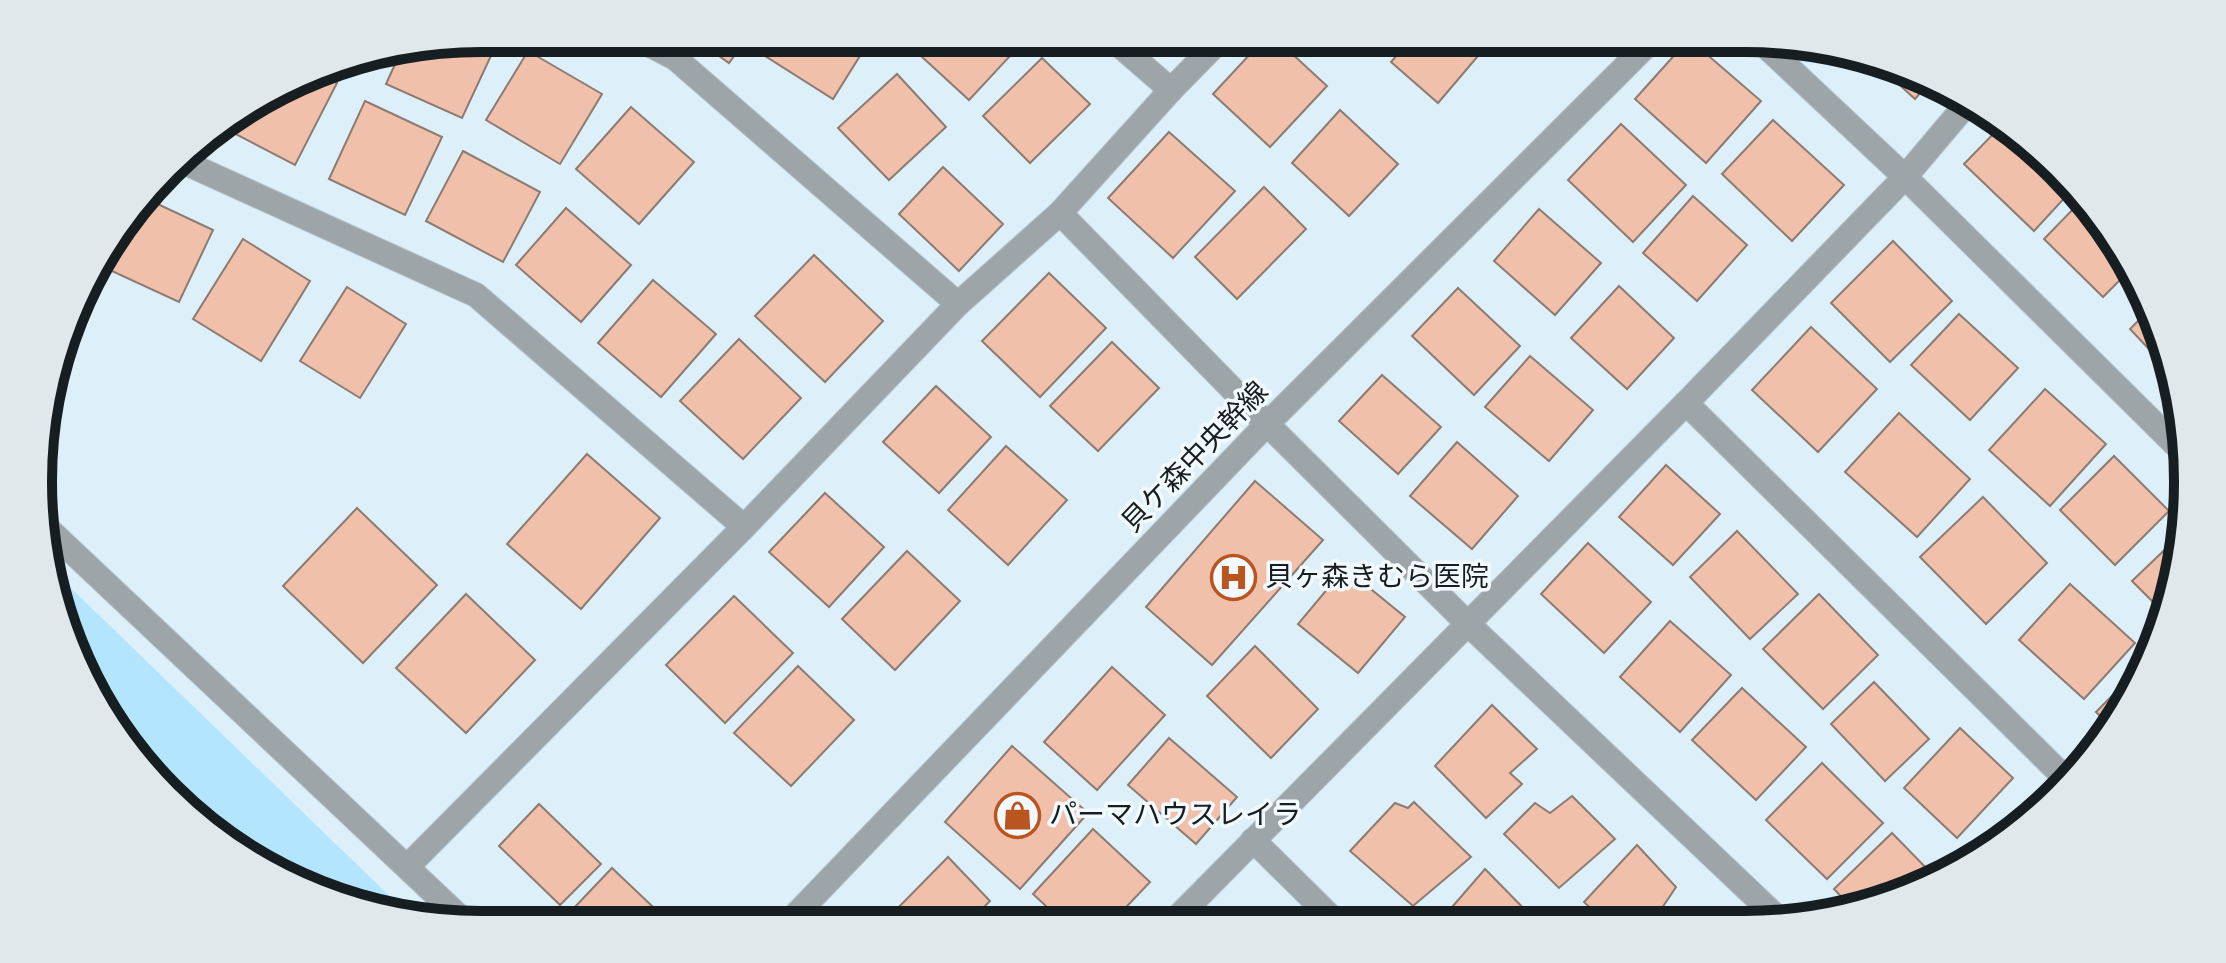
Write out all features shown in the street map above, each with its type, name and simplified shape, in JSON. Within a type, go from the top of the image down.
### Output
[{"type":"street","points":[[663,52],[675,58],[958,304]]},
{"type":"street","points":[[1127,52],[1171,90]]},
{"type":"street","points":[[408,866],[744,527],[958,304],[1060,213],[1208,52]]},
{"type":"street","name":"貝ケ森中央幹線","points":[[799,911],[1267,424],[1640,52]]},
{"type":"street","points":[[1773,53],[1905,177],[2172,441]]},
{"type":"street","points":[[1184,911],[1686,403],[1905,177],[1961,111]]},
{"type":"street","points":[[191,166],[476,295],[744,527]]},
{"type":"street","points":[[1060,213],[1468,624],[1770,910]]},
{"type":"street","points":[[1686,403],[2060,773]]},
{"type":"street","points":[[56,536],[453,910]]},
{"type":"street","points":[[1253,840],[1325,911]]},
{"type":"shaded area","points":[[64,582],[396,903],[343,888],[292,867],[243,839],[178,785],[124,720],[96,671],[75,620]]},
{"type":"building","points":[[493,52],[462,118],[386,84],[397,60],[453,53]]},
{"type":"building","points":[[527,52],[602,94],[560,164],[486,120]]},
{"type":"building","points":[[714,52],[737,52],[729,63]]},
{"type":"building","points":[[763,52],[862,52],[833,99]]},
{"type":"building","points":[[917,52],[1014,52],[969,100]]},
{"type":"building","points":[[1252,52],[1290,52],[1327,86],[1270,147],[1213,94]]},
{"type":"building","points":[[1400,52],[1481,52],[1438,103],[1391,62]]},
{"type":"building","points":[[1677,52],[1704,52],[1761,101],[1706,163],[1635,99]]},
{"type":"building","points":[[1042,58],[1090,104],[1030,163],[983,116]]},
{"type":"building","points":[[897,74],[946,127],[889,180],[838,128]]},
{"type":"building","points":[[1893,79],[1922,91],[1915,99]]},
{"type":"building","points":[[331,80],[337,83],[295,165],[232,132],[292,96]]},
{"type":"building","points":[[365,101],[442,137],[405,215],[329,179]]},
{"type":"building","points":[[631,107],[694,162],[639,224],[576,169]]},
{"type":"building","points":[[1340,110],[1398,164],[1349,216],[1292,163]]},
{"type":"building","points":[[1773,120],[1844,185],[1792,241],[1722,174]]},
{"type":"building","points":[[1621,124],[1686,185],[1633,242],[1568,180]]},
{"type":"building","points":[[1169,132],[1235,191],[1173,258],[1108,198]]},
{"type":"building","points":[[1995,133],[2028,159],[2066,197],[2034,231],[1964,164]]},
{"type":"building","points":[[463,151],[540,192],[503,262],[426,221]]},
{"type":"building","points":[[943,167],[1003,224],[959,271],[899,214]]},
{"type":"building","points":[[1264,187],[1306,229],[1237,299],[1195,257]]},
{"type":"building","points":[[1693,196],[1747,245],[1697,301],[1643,253]]},
{"type":"building","points":[[155,203],[213,230],[179,302],[109,270],[124,243]]},
{"type":"building","points":[[2075,207],[2102,243],[2122,278],[2103,297],[2044,239]]},
{"type":"building","points":[[566,208],[631,265],[581,322],[516,265]]},
{"type":"building","points":[[1539,209],[1601,263],[1555,315],[1494,261]]},
{"type":"building","points":[[243,239],[310,281],[261,361],[193,319]]},
{"type":"building","points":[[1893,241],[1952,301],[1890,362],[1831,303]]},
{"type":"building","points":[[814,255],[883,321],[825,382],[755,316]]},
{"type":"building","points":[[1049,273],[1106,328],[1040,397],[982,341]]},
{"type":"building","points":[[653,280],[716,334],[661,397],[598,343]]},
{"type":"building","points":[[1619,286],[1674,338],[1627,389],[1571,338]]},
{"type":"building","points":[[347,287],[406,324],[360,398],[300,361]]},
{"type":"building","points":[[1458,288],[1520,346],[1474,395],[1412,336]]},
{"type":"building","points":[[1959,314],[2018,368],[1970,420],[1911,365]]},
{"type":"building","points":[[2141,318],[2155,355],[2130,329]]},
{"type":"building","points":[[1811,327],[1877,389],[1818,452],[1752,390]]},
{"type":"building","points":[[739,339],[801,398],[743,459],[680,401]]},
{"type":"building","points":[[1112,342],[1159,388],[1098,451],[1050,406]]},
{"type":"building","points":[[1530,356],[1593,410],[1549,461],[1485,407]]},
{"type":"building","points":[[1382,375],[1441,427],[1398,474],[1339,421]]},
{"type":"building","points":[[936,386],[991,437],[939,493],[883,442]]},
{"type":"building","points":[[2045,389],[2106,444],[2050,506],[1989,450]]},
{"type":"building","points":[[1899,413],[1970,479],[1917,537],[1845,472]]},
{"type":"building","points":[[1457,442],[1518,496],[1472,549],[1410,496]]},
{"type":"building","points":[[1006,446],[1067,500],[1008,565],[948,510]]},
{"type":"building","points":[[587,454],[660,518],[581,609],[507,544]]},
{"type":"building","points":[[2114,456],[2169,511],[2115,565],[2060,510]]},
{"type":"building","points":[[1666,465],[1720,514],[1673,565],[1619,517]]},
{"type":"building","points":[[1255,481],[1323,540],[1212,665],[1146,607]]},
{"type":"building","points":[[825,493],[884,547],[829,607],[769,552]]},
{"type":"building","points":[[1983,497],[2047,563],[1986,624],[1920,557]]},
{"type":"building","points":[[357,508],[437,585],[363,663],[283,586]]},
{"type":"building","points":[[1737,531],[1798,594],[1750,639],[1690,577]]},
{"type":"building","points":[[1588,543],[1651,602],[1604,653],[1541,594]]},
{"type":"building","points":[[2169,546],[2156,605],[2132,581]]},
{"type":"building","points":[[907,551],[960,601],[895,670],[842,619]]},
{"type":"building","points":[[1345,568],[1405,617],[1358,673],[1298,624]]},
{"type":"building","points":[[2070,584],[2135,643],[2084,699],[2019,640]]},
{"type":"building","points":[[466,594],[535,660],[466,733],[396,668]]},
{"type":"building","points":[[1819,594],[1878,655],[1823,709],[1763,649]]},
{"type":"building","points":[[734,596],[793,653],[725,723],[666,665]]},
{"type":"building","points":[[1670,621],[1731,675],[1680,732],[1620,677]]},
{"type":"building","points":[[1255,646],[1318,709],[1271,758],[1207,696]]},
{"type":"building","points":[[798,666],[854,720],[791,786],[734,733]]},
{"type":"building","points":[[1112,667],[1165,715],[1097,790],[1044,742]]},
{"type":"building","points":[[1874,682],[1929,739],[1885,781],[1831,724]]},
{"type":"building","points":[[2122,686],[2103,719],[2096,712]]},
{"type":"building","points":[[1742,688],[1806,747],[1756,800],[1692,740]]},
{"type":"building","points":[[1492,705],[1537,749],[1510,773],[1522,784],[1486,818],[1435,766]]},
{"type":"building","points":[[1960,728],[2013,778],[1957,838],[1904,788]]},
{"type":"building","points":[[1169,738],[1237,797],[1196,844],[1128,785]]},
{"type":"building","points":[[1012,746],[1088,813],[1020,889],[945,822]]},
{"type":"building","points":[[1822,763],[1883,823],[1827,879],[1766,820]]},
{"type":"building","points":[[1572,796],[1615,839],[1559,888],[1504,834],[1535,803],[1550,813]]},
{"type":"building","points":[[1414,802],[1471,857],[1413,906],[1350,851],[1395,803],[1408,808]]},
{"type":"building","points":[[2025,802],[2028,804],[2006,822]]},
{"type":"building","points":[[539,804],[601,864],[560,905],[499,846]]},
{"type":"building","points":[[1093,829],[1150,882],[1122,911],[1051,911],[1033,894]]},
{"type":"building","points":[[1892,833],[1928,870],[1883,888],[1844,899],[1834,889]]},
{"type":"building","points":[[1637,845],[1676,887],[1662,908],[1664,911],[1593,911],[1584,902]]},
{"type":"building","points":[[948,857],[990,901],[980,911],[895,911]]},
{"type":"building","points":[[612,868],[657,911],[571,911]]},
{"type":"building","points":[[1485,869],[1526,911],[1449,911]]},
{"type":"place","name":"貝ヶ森きむら医院","points":[[1234,577]]},
{"type":"place","name":"パーマハウスレイラ","points":[[1018,815]]}]
